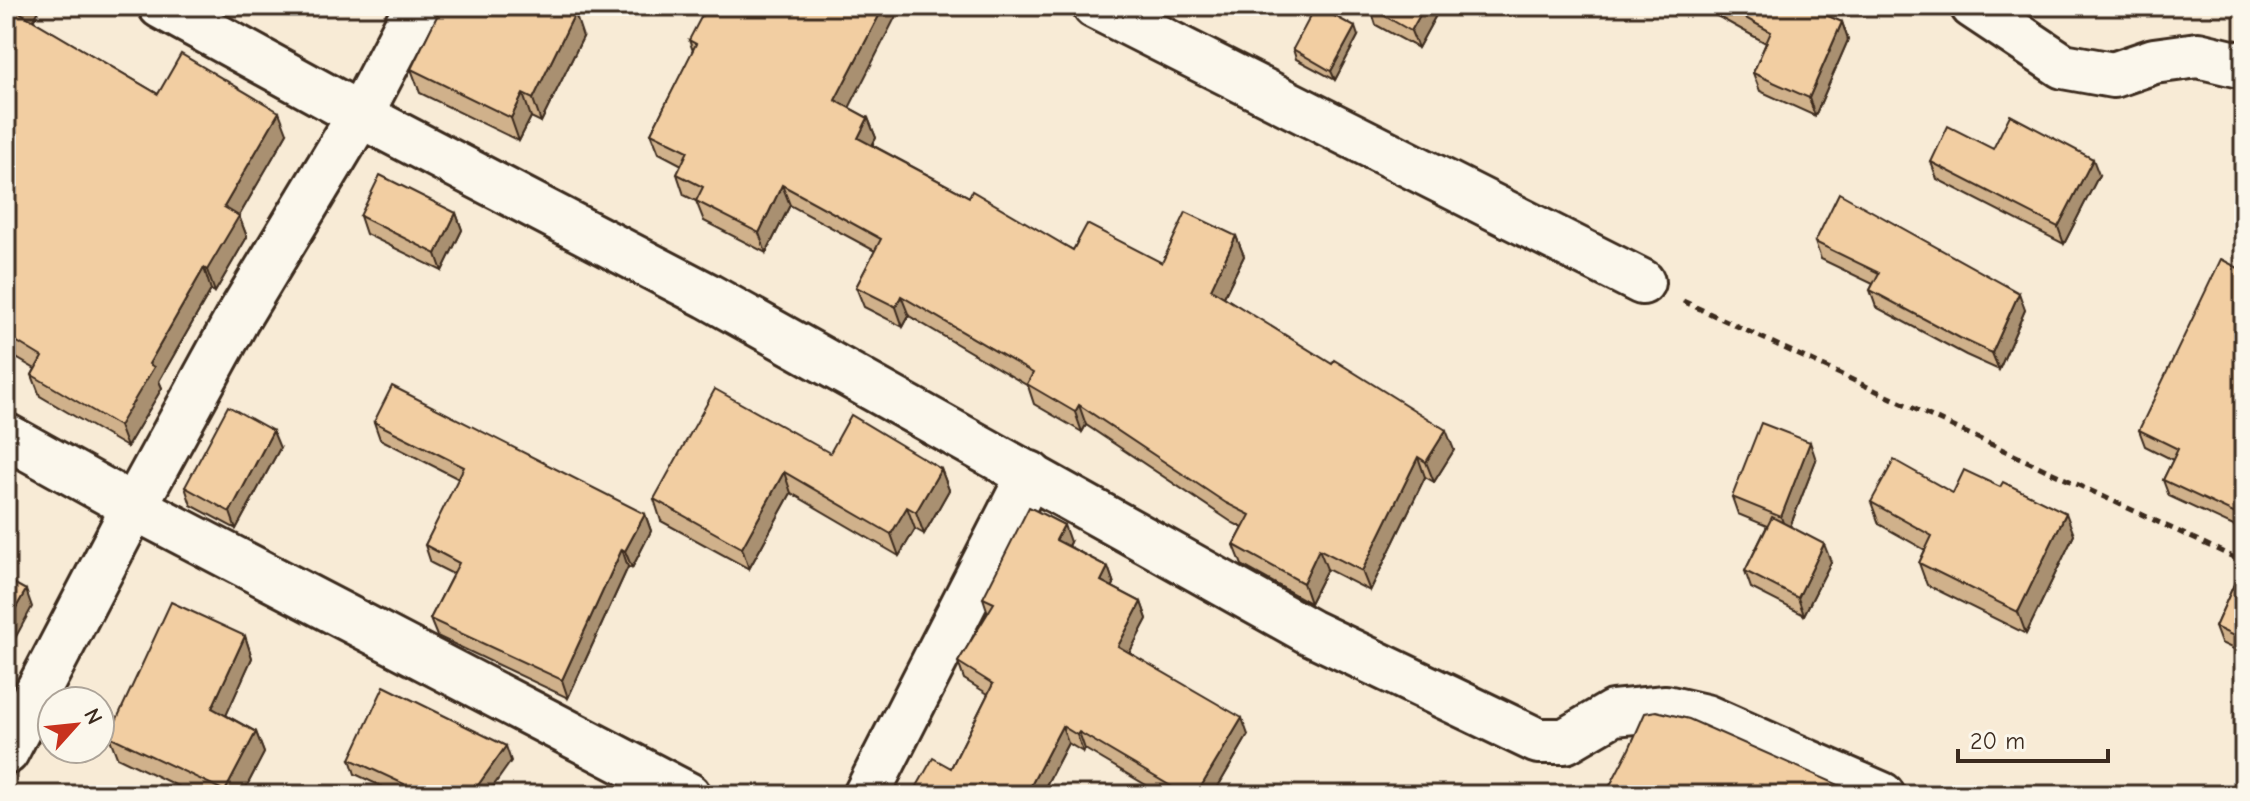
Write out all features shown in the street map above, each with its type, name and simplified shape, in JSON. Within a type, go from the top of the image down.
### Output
[{"type":"street","points":[[161,6],[360,115],[708,296],[1310,632],[1538,741],[1565,741],[1613,713],[1666,708],[1705,717],[1882,795]]},
{"type":"street","points":[[6,752],[237,319],[360,115],[417,6]]},
{"type":"street","points":[[1095,6],[1642,282]]},
{"type":"street","points":[[1973,6],[2063,66],[2113,75],[2154,61],[2198,55],[2244,66]]},
{"type":"street","points":[[6,436],[134,507],[688,795]]},
{"type":"street","points":[[866,795],[1030,474]]},
{"type":"path","points":[[1642,282],[2244,562]]},
{"type":"building","points":[[6,6],[22,6],[19,12],[158,94],[181,54],[279,112],[224,207],[239,216],[207,270],[204,268],[149,364],[154,367],[119,426],[32,375],[42,357],[6,335]]},
{"type":"building","points":[[442,6],[560,6],[575,13],[533,99],[523,94],[511,118],[411,69]]},
{"type":"building","points":[[707,6],[884,6],[835,100],[868,118],[858,138],[969,197],[972,191],[1073,250],[1087,224],[1162,263],[1186,212],[1236,236],[1211,289],[1332,364],[1334,360],[1446,430],[1426,462],[1418,457],[1362,571],[1319,549],[1303,583],[1234,545],[1250,515],[1226,503],[1079,405],[1075,412],[1027,384],[1033,373],[901,296],[896,307],[856,287],[881,239],[782,185],[759,233],[696,201],[703,187],[677,174],[688,151],[651,133],[696,44],[689,40]]},
{"type":"building","points":[[1316,6],[1355,27],[1331,71],[1293,49]]},
{"type":"building","points":[[1370,6],[1425,6],[1411,31]]},
{"type":"building","points":[[1724,6],[1805,6],[1842,22],[1809,98],[1753,73],[1771,32]]},
{"type":"building","points":[[2010,115],[2093,159],[2058,227],[1931,162],[1948,126],[1993,149]]},
{"type":"building","points":[[380,175],[456,213],[436,254],[360,216]]},
{"type":"building","points":[[1839,193],[2019,293],[1992,353],[1870,290],[1879,273],[1815,242]]},
{"type":"building","points":[[2221,259],[2244,271],[2244,518],[2163,480],[2178,449],[2139,430]]},
{"type":"building","points":[[392,386],[645,514],[625,551],[622,549],[562,680],[430,619],[459,563],[425,545],[464,467],[374,422]]},
{"type":"building","points":[[715,389],[830,453],[851,415],[941,469],[916,512],[907,507],[891,534],[784,472],[742,548],[654,499]]},
{"type":"building","points":[[228,406],[273,431],[230,512],[185,487]]},
{"type":"building","points":[[1761,423],[1810,442],[1781,517],[1732,497]]},
{"type":"building","points":[[1894,460],[1953,493],[1964,470],[2000,487],[2003,482],[2066,513],[2018,612],[1919,563],[1932,536],[1871,502]]},
{"type":"building","points":[[1029,507],[1064,525],[1056,540],[1108,567],[1101,581],[1141,602],[1118,646],[1242,718],[1196,795],[1186,795],[1079,732],[1077,735],[1062,726],[1026,795],[912,795],[933,758],[951,768],[993,684],[958,662],[994,603],[983,598]]},
{"type":"building","points":[[1772,517],[1824,544],[1798,598],[1745,571]]},
{"type":"building","points":[[2244,562],[2244,641],[2215,627]]},
{"type":"building","points":[[6,579],[26,590],[6,625]]},
{"type":"building","points":[[171,602],[245,636],[212,708],[256,732],[225,791],[116,739],[116,721]]},
{"type":"building","points":[[384,686],[506,746],[471,795],[398,795],[404,784],[350,759]]},
{"type":"building","points":[[1656,711],[1689,719],[1850,790],[1847,795],[1605,795],[1645,713]]}]
